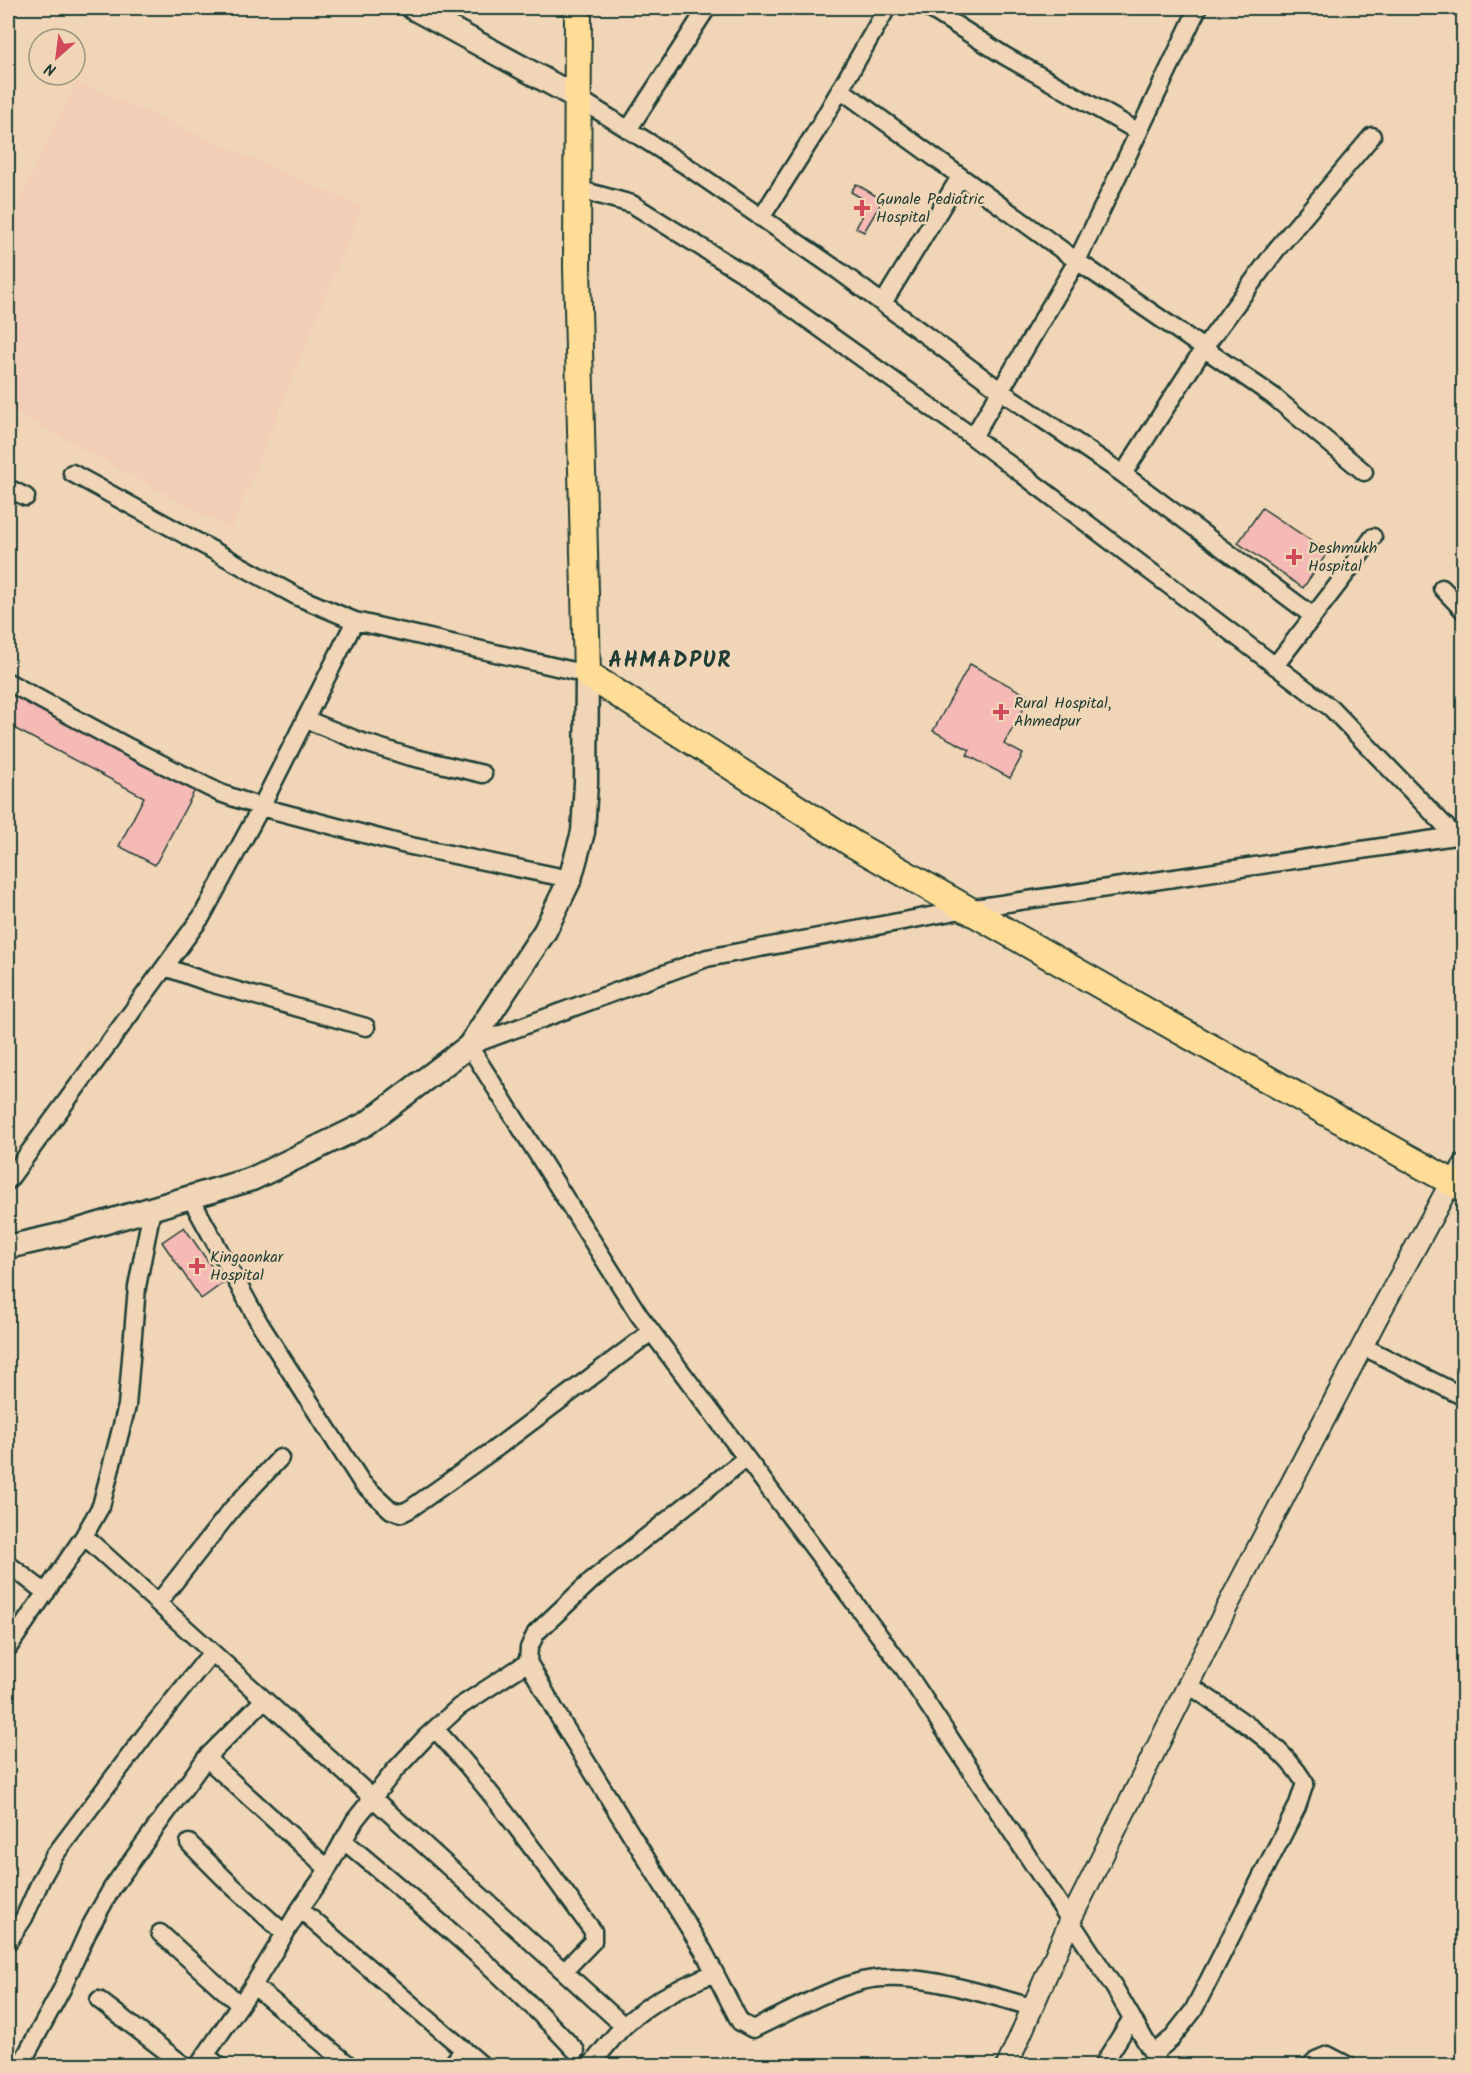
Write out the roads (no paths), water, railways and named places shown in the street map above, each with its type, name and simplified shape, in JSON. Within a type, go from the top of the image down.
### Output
[{"type":"main road","points":[[413,8],[578,98]]},
{"type":"main road","points":[[8,1247],[69,1233],[252,1179],[366,1124],[469,1046],[545,931],[570,879],[583,832],[586,783],[587,674],[577,267],[578,8]]},
{"type":"main road","points":[[587,674],[854,844],[1191,1037],[1459,1178]]},
{"type":"street","points":[[628,130],[707,8]]},
{"type":"street","points":[[761,218],[887,8]]},
{"type":"street","points":[[928,8],[1005,56],[1139,132]]},
{"type":"street","points":[[973,436],[1077,261],[1198,8]]},
{"type":"street","points":[[840,89],[1077,261],[1273,396],[1364,472]]},
{"type":"street","points":[[578,98],[685,165],[883,303],[1001,391],[1123,474],[1314,616]]},
{"type":"street","points":[[1123,474],[1204,348],[1276,250],[1372,136]]},
{"type":"street","points":[[883,303],[960,177]]},
{"type":"street","points":[[577,189],[632,204],[741,272],[973,436],[1331,708],[1460,835]]},
{"type":"street","points":[[72,473],[298,597],[355,621],[587,674]]},
{"type":"street","points":[[8,488],[26,498]]},
{"type":"street","points":[[1275,666],[1332,595],[1373,537]]},
{"type":"street","points":[[1442,588],[1464,611]]},
{"type":"street","points":[[8,1181],[201,916],[261,807],[355,621]]},
{"type":"street","points":[[8,682],[130,748],[220,793],[261,807],[406,845],[570,879]]},
{"type":"street","points":[[306,719],[378,747],[483,774]]},
{"type":"street","points":[[1188,1684],[1274,1745],[1296,1768],[1305,1783],[1298,1807],[1193,2011],[1156,2060],[1070,1921],[905,1670],[639,1315],[469,1046],[707,958],[967,909],[1460,835]]},
{"type":"street","points":[[165,967],[210,983],[366,1027]]},
{"type":"street","points":[[1007,2066],[1070,1921],[1188,1684],[1362,1347],[1459,1178]]},
{"type":"street","points":[[190,1197],[260,1324],[355,1473],[362,1483],[391,1510],[402,1513],[410,1509],[495,1449],[651,1332]]},
{"type":"street","points":[[8,1648],[84,1536],[101,1506],[127,1406],[137,1287],[152,1209]]},
{"type":"street","points":[[1362,1347],[1464,1397]]},
{"type":"street","points":[[158,1603],[232,1509],[280,1458]]},
{"type":"street","points":[[746,1458],[584,1587],[536,1633],[529,1648],[528,1662],[563,1724],[704,1952],[740,2022],[753,2029],[825,1995],[862,1981],[883,1979],[931,1982],[1032,2007]]},
{"type":"street","points":[[84,1536],[624,2026]]},
{"type":"street","points":[[8,1564],[46,1593]]},
{"type":"street","points":[[8,1942],[24,1918],[54,1856],[146,1734],[212,1652]]},
{"type":"street","points":[[219,2066],[202,2060],[253,1985],[343,1840],[372,1799],[395,1770],[435,1728],[459,1707],[528,1662]]},
{"type":"street","points":[[20,2066],[62,1989],[112,1888],[206,1758],[264,1700]]},
{"type":"street","points":[[435,1728],[466,1761],[592,1931],[593,1941],[564,1971]]},
{"type":"street","points":[[206,1758],[327,1868]]},
{"type":"street","points":[[343,1840],[499,1974],[576,2051]]},
{"type":"street","points":[[189,1843],[285,1934]]},
{"type":"street","points":[[300,1909],[483,2066]]},
{"type":"street","points":[[160,1933],[240,2005]]},
{"type":"street","points":[[590,2066],[624,2026],[666,1996],[715,1974]]},
{"type":"street","points":[[253,1985],[350,2066]]},
{"type":"street","points":[[99,2000],[185,2066]]},
{"type":"street","points":[[1102,2066],[1132,2018]]},
{"type":"street","points":[[451,2066],[464,2049]]},
{"type":"street","points":[[1310,2066],[1316,2060],[1328,2055],[1349,2066]]},
{"type":"place","name":"Gunale Pediatric Hospital","points":[[862,208]]},
{"type":"place","name":"Deshmukh Hospital","points":[[1294,557]]},
{"type":"place","name":"Rural Hospital, Ahmedpur","points":[[1001,712]]},
{"type":"place","name":"Kingaonkar Hospital","points":[[197,1266]]},
{"type":"district","name":"AHMADPUR","points":[[670,661]]}]
